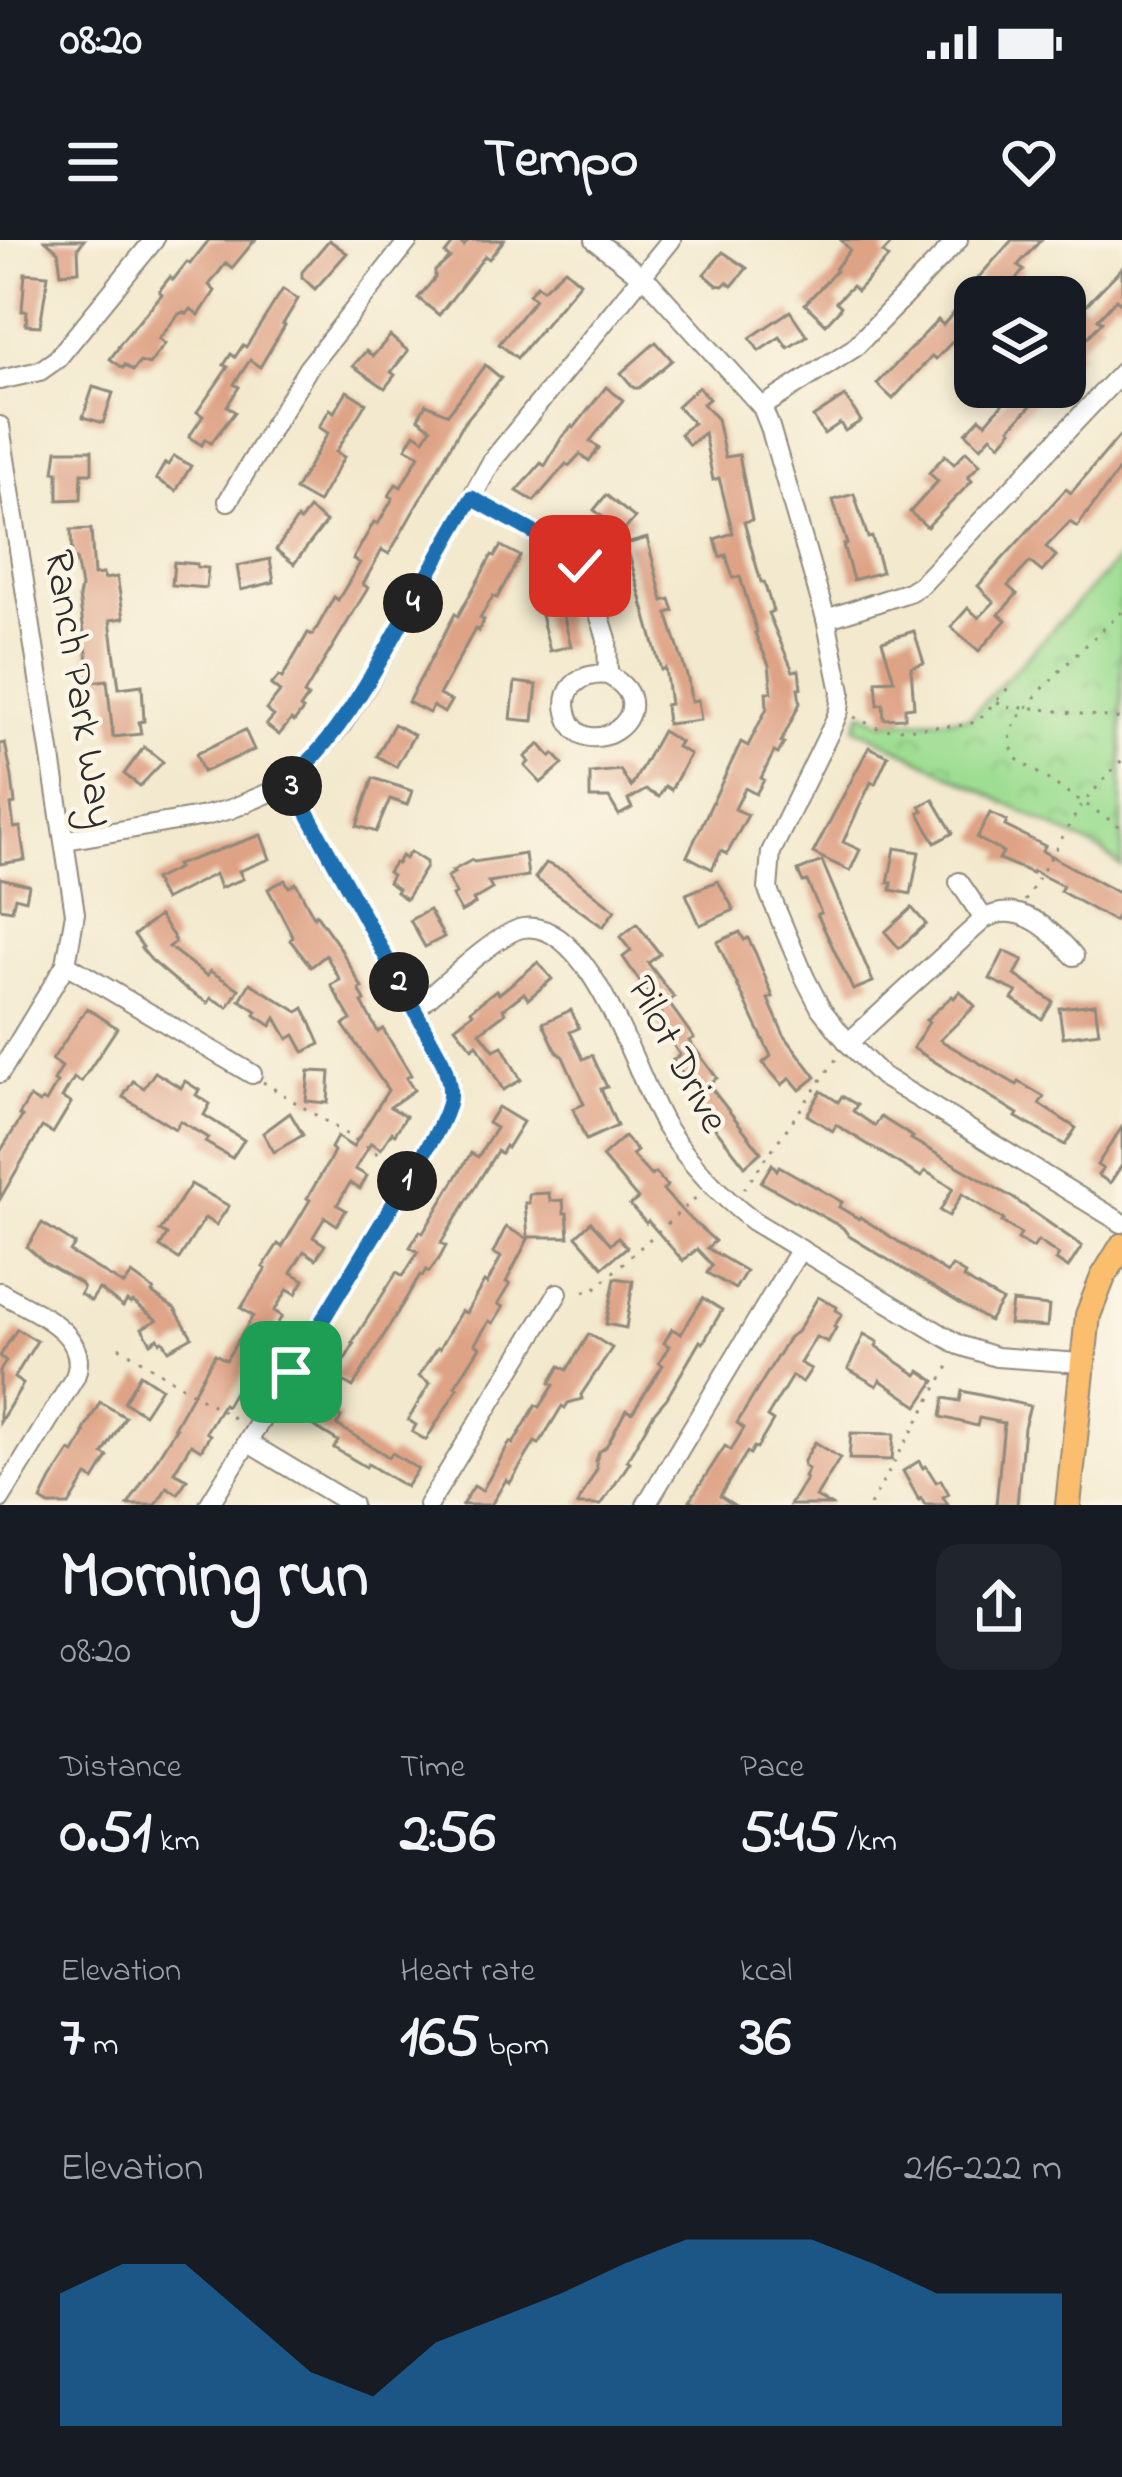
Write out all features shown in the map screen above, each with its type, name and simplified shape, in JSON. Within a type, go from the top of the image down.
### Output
[{"type":"main road","points":[[1068,1505],[1091,1303],[1122,1246]]},
{"type":"street","points":[[0,380],[40,370],[57,359],[154,240]]},
{"type":"street","points":[[228,501],[308,368],[409,240]]},
{"type":"street","points":[[595,240],[641,276],[762,407],[770,427],[840,682],[838,710],[774,843],[767,880],[771,900],[821,1009],[871,1067],[894,1084],[1122,1222]]},
{"type":"street","points":[[66,840],[205,816],[248,802],[290,781],[314,758],[367,685],[503,446],[671,240]]},
{"type":"street","points":[[762,407],[854,348],[958,240]]},
{"type":"street","points":[[826,620],[922,584],[1122,372]]},
{"type":"street","name":"Ranch Park Way","points":[[0,426],[66,840],[75,913],[67,964]]},
{"type":"street","points":[[472,498],[567,551],[586,573],[607,639],[608,675]]},
{"type":"street","points":[[209,1505],[449,1105],[449,1078],[442,1060],[290,781]]},
{"type":"street","points":[[959,882],[984,919]]},
{"type":"street","points":[[848,1043],[984,919],[1004,911],[1045,928],[1074,956]]},
{"type":"street","name":"Pilot Drive","points":[[414,1010],[509,933],[532,927],[558,939],[598,984],[668,1130],[710,1184],[733,1205],[959,1345],[996,1357],[1081,1363]]},
{"type":"street","points":[[0,1073],[67,964],[251,1074]]},
{"type":"street","points":[[646,1505],[800,1249]]},
{"type":"street","points":[[0,1292],[69,1335],[79,1358],[75,1377],[0,1499]]},
{"type":"street","points":[[428,1505],[558,1293]]},
{"type":"street","points":[[247,1442],[352,1505]]},
{"type":"path","points":[[1122,612],[1069,661],[1011,733],[1012,754],[1122,829]]},
{"type":"path","points":[[852,716],[882,730],[968,724],[979,719],[1012,684]]},
{"type":"path","points":[[996,702],[1122,718]]},
{"type":"path","points":[[1018,913],[1082,804],[1122,760]]},
{"type":"path","points":[[733,1205],[848,1043]]},
{"type":"path","points":[[251,1074],[392,1162]]},
{"type":"path","points":[[584,1291],[592,1291],[701,1192]]},
{"type":"path","points":[[870,1505],[959,1345]]},
{"type":"path","points":[[119,1347],[240,1422]]},
{"type":"green space","points":[[1122,555],[1122,867],[1103,852],[855,727],[862,712],[882,722],[970,717]]},
{"type":"building","points":[[45,240],[84,240],[78,248],[79,271],[61,273],[58,251]]},
{"type":"building","points":[[209,240],[255,240],[232,268],[226,263],[209,285],[215,291],[199,315],[191,309],[178,315],[159,339],[165,344],[149,365],[140,362],[133,371],[110,359],[170,277],[173,280],[190,264]]},
{"type":"building","points":[[329,240],[347,253],[315,289],[302,272]]},
{"type":"building","points":[[456,240],[464,246],[469,240],[504,240],[489,259],[485,256],[439,315],[418,298],[450,258],[445,254]]},
{"type":"building","points":[[841,240],[895,240],[883,253],[888,258],[857,291],[852,286],[836,302],[841,306],[826,324],[805,304],[850,250]]},
{"type":"building","points":[[1012,240],[1041,240],[1018,265],[1024,270],[1019,276],[980,276]]},
{"type":"building","points":[[723,252],[747,268],[732,286],[727,282],[717,285],[704,274]]},
{"type":"building","points":[[1122,268],[1122,304],[1116,299],[1086,339],[1086,305]]},
{"type":"building","points":[[565,269],[580,282],[517,358],[499,344],[535,299],[529,294],[537,285],[543,289]]},
{"type":"building","points":[[25,273],[48,275],[40,326],[26,325],[27,311],[22,311]]},
{"type":"building","points":[[283,289],[298,299],[285,325],[260,367],[250,360],[227,406],[235,412],[211,443],[205,439],[202,445],[189,437],[203,416],[197,412],[228,367],[224,365],[231,354],[235,357],[246,347]]},
{"type":"building","points":[[790,311],[807,336],[788,348],[780,337],[759,351],[750,338]]},
{"type":"building","points":[[954,312],[954,340],[936,359],[932,356],[893,399],[877,384],[938,320],[943,325]]},
{"type":"building","points":[[390,336],[408,351],[385,388],[353,366],[366,351],[373,356]]},
{"type":"building","points":[[656,342],[672,360],[634,388],[621,373]]},
{"type":"building","points":[[485,365],[501,378],[463,424],[389,554],[382,550],[363,584],[368,588],[304,694],[308,697],[303,710],[279,735],[266,725],[274,716],[266,710],[280,692],[271,685],[282,678],[308,633],[313,635],[360,563],[353,559],[393,498],[389,496],[396,484],[401,487],[419,455],[406,448],[415,433],[424,439],[431,428],[418,418],[426,404],[448,414]]},
{"type":"building","points":[[93,387],[113,393],[103,423],[83,417]]},
{"type":"building","points":[[606,387],[623,400],[590,441],[599,448],[589,461],[580,454],[566,464],[534,501],[517,491],[541,463],[545,466],[562,437]]},
{"type":"building","points":[[698,387],[709,399],[703,404],[717,419],[725,457],[739,455],[752,520],[744,522],[773,611],[768,613],[793,671],[799,670],[801,688],[784,743],[778,754],[774,752],[756,794],[745,788],[735,809],[748,815],[727,854],[721,851],[712,869],[687,856],[741,742],[748,746],[767,708],[766,692],[772,692],[769,665],[740,577],[733,578],[715,539],[733,533],[719,478],[713,480],[704,433],[689,445],[680,434],[693,423],[677,406]]},
{"type":"building","points":[[347,391],[366,403],[336,452],[344,457],[318,503],[295,490],[328,433],[319,427]]},
{"type":"building","points":[[845,396],[861,421],[845,431],[840,423],[824,434],[813,417]]},
{"type":"building","points":[[999,408],[1029,408],[1000,444],[991,436],[981,447],[966,433],[980,418],[986,423]]},
{"type":"building","points":[[1122,433],[1122,466],[1077,527],[1070,522],[1046,547],[1056,556],[1042,572],[1030,562],[1008,586],[1017,594],[999,614],[1006,620],[979,651],[951,627],[968,608],[979,618],[994,602],[978,586],[1066,489],[1071,493]]},
{"type":"building","points":[[57,450],[92,450],[92,473],[82,473],[81,499],[58,500]]},
{"type":"building","points":[[966,451],[980,464],[968,477],[972,481],[927,527],[910,512],[938,481],[929,473],[945,455],[954,464]]},
{"type":"building","points":[[174,456],[191,466],[176,491],[156,479]]},
{"type":"building","points":[[854,494],[882,572],[853,580],[833,500]]},
{"type":"building","points":[[606,495],[635,518],[622,533],[594,510]]},
{"type":"building","points":[[309,509],[326,522],[294,564],[276,550]]},
{"type":"building","points":[[91,529],[94,575],[117,577],[124,618],[110,620],[119,688],[142,685],[141,734],[113,737],[107,680],[91,682],[71,530]]},
{"type":"building","points":[[647,538],[663,601],[670,599],[674,611],[667,613],[691,701],[698,700],[701,720],[667,724],[665,705],[670,704],[665,668],[661,670],[626,544]]},
{"type":"building","points":[[501,546],[520,556],[439,695],[451,701],[444,713],[433,706],[429,713],[408,702],[455,614],[458,616]]},
{"type":"building","points":[[270,559],[274,582],[241,590],[237,566]]},
{"type":"building","points":[[174,562],[208,568],[206,588],[172,585]]},
{"type":"building","points":[[562,610],[571,646],[550,651],[541,615]]},
{"type":"building","points":[[914,631],[924,663],[911,667],[914,707],[905,708],[905,718],[884,719],[876,681],[894,680],[882,641]]},
{"type":"building","points":[[515,682],[537,685],[533,721],[511,719]]},
{"type":"building","points":[[394,724],[414,735],[396,767],[377,756]]},
{"type":"building","points":[[245,730],[254,750],[203,772],[196,754]]},
{"type":"building","points":[[662,731],[690,754],[671,790],[665,786],[659,797],[646,790],[628,800],[632,808],[619,815],[609,798],[590,798],[590,773],[620,770],[631,787]]},
{"type":"building","points":[[5,743],[14,828],[20,827],[25,860],[0,864],[0,744]]},
{"type":"building","points":[[540,744],[563,764],[541,783],[525,766],[529,762],[525,757]]},
{"type":"building","points":[[144,747],[163,762],[140,786],[124,774]]},
{"type":"building","points":[[869,747],[888,756],[843,842],[860,850],[850,871],[813,853]]},
{"type":"building","points":[[373,778],[412,791],[407,805],[390,799],[376,832],[357,826]]},
{"type":"building","points":[[933,799],[953,833],[935,843],[919,813],[923,811],[920,806]]},
{"type":"building","points":[[990,813],[1045,846],[1042,851],[1122,895],[1122,908],[1114,921],[1060,891],[1063,886],[999,859],[1003,852],[977,838]]},
{"type":"building","points":[[261,835],[270,859],[239,871],[243,879],[220,888],[215,874],[164,900],[154,880],[178,868],[176,865]]},
{"type":"building","points":[[895,848],[919,852],[911,894],[891,890],[892,883],[888,883]]},
{"type":"building","points":[[410,852],[426,862],[426,867],[406,899],[388,882],[392,875],[388,872]]},
{"type":"building","points":[[525,854],[528,876],[488,882],[492,889],[461,912],[447,877],[452,871],[472,860]]},
{"type":"building","points":[[822,861],[873,982],[853,990],[817,914],[821,913],[807,881],[803,882],[798,871]]},
{"type":"building","points":[[546,863],[566,872],[615,910],[603,927],[535,878]]},
{"type":"building","points":[[0,878],[29,885],[26,900],[15,897],[12,910],[0,908]]},
{"type":"building","points":[[285,880],[289,887],[296,883],[314,917],[316,914],[339,946],[362,988],[362,1003],[411,1075],[406,1078],[414,1090],[390,1107],[406,1116],[381,1149],[371,1143],[355,1169],[367,1176],[360,1189],[350,1183],[337,1205],[346,1210],[337,1225],[325,1217],[313,1237],[325,1245],[316,1259],[304,1251],[291,1272],[304,1280],[296,1294],[288,1289],[274,1311],[282,1316],[274,1330],[269,1327],[226,1406],[206,1432],[210,1435],[201,1450],[191,1444],[174,1472],[187,1479],[178,1494],[167,1487],[156,1505],[128,1505],[215,1354],[226,1360],[253,1316],[241,1308],[310,1200],[337,1137],[353,1147],[388,1090],[343,1025],[351,1020],[331,985],[340,980],[326,955],[311,967],[290,940],[293,937],[268,889]]},
{"type":"building","points":[[718,881],[734,910],[700,925],[686,894]]},
{"type":"building","points":[[912,908],[926,924],[899,948],[885,932]]},
{"type":"building","points":[[429,910],[444,937],[425,947],[410,920]]},
{"type":"building","points":[[159,916],[175,942],[169,947],[207,976],[210,971],[239,989],[228,1007],[211,998],[208,1003],[183,987],[141,948],[134,935]]},
{"type":"building","points":[[637,924],[660,954],[648,963],[674,997],[668,1002],[717,1078],[708,1084],[761,1152],[745,1166],[694,1101],[700,1096],[673,1060],[680,1055],[655,1019],[662,1014],[623,957],[631,951],[620,937]]},
{"type":"building","points":[[740,932],[756,954],[784,1035],[816,1077],[800,1090],[790,1078],[782,1085],[763,1063],[771,1056],[717,942]]},
{"type":"building","points":[[1004,951],[1023,960],[1015,975],[1053,1002],[1042,1019],[1012,999],[1017,992],[990,979]]},
{"type":"building","points":[[538,962],[552,979],[528,999],[524,993],[480,1032],[494,1050],[502,1046],[521,1080],[503,1090],[477,1044],[472,1048],[455,1027],[496,990],[499,994]]},
{"type":"building","points":[[250,983],[298,1012],[304,1008],[320,1044],[304,1052],[295,1035],[288,1039],[276,1018],[271,1026],[255,1015],[257,1011],[240,1000]]},
{"type":"building","points":[[960,991],[975,1006],[940,1040],[1044,1097],[1039,1104],[1076,1128],[1065,1145],[913,1048],[926,1020]]},
{"type":"building","points":[[1095,1004],[1099,1032],[1063,1037],[1059,1008]]},
{"type":"building","points":[[87,1008],[117,1028],[81,1082],[74,1078],[62,1098],[71,1103],[53,1133],[42,1127],[0,1199],[0,1152],[30,1097],[46,1102],[62,1067],[52,1060]]},
{"type":"building","points":[[571,1010],[579,1028],[570,1032],[583,1059],[592,1055],[617,1126],[586,1140],[573,1109],[584,1104],[543,1023]]},
{"type":"building","points":[[309,1071],[330,1072],[328,1103],[306,1101]]},
{"type":"building","points":[[155,1072],[181,1088],[185,1081],[199,1090],[196,1095],[210,1104],[204,1115],[244,1140],[232,1158],[180,1121],[175,1129],[123,1097],[133,1081],[144,1088]]},
{"type":"building","points":[[821,1091],[838,1102],[842,1096],[857,1105],[853,1111],[875,1126],[881,1117],[1082,1246],[1068,1268],[1056,1260],[1059,1255],[1038,1241],[1033,1248],[1018,1239],[1021,1234],[1004,1220],[962,1194],[949,1216],[940,1211],[953,1188],[925,1171],[921,1177],[836,1125],[833,1131],[807,1115]]},
{"type":"building","points":[[498,1107],[523,1122],[507,1148],[497,1151],[441,1243],[446,1246],[439,1259],[420,1275],[353,1387],[335,1376],[352,1343],[397,1272],[403,1276],[418,1252],[410,1247],[471,1153],[478,1157],[496,1128],[488,1123]]},
{"type":"building","points":[[290,1113],[303,1135],[274,1152],[263,1133]]},
{"type":"building","points":[[1122,1127],[1122,1165],[1110,1183],[1098,1175],[1103,1169],[1097,1165]]},
{"type":"building","points":[[624,1137],[637,1151],[632,1155],[651,1176],[655,1173],[667,1186],[663,1190],[715,1241],[707,1248],[746,1271],[735,1289],[707,1273],[712,1265],[697,1249],[683,1261],[630,1205],[638,1199],[602,1157]]},
{"type":"building","points":[[772,1164],[842,1202],[839,1207],[947,1273],[952,1266],[965,1274],[963,1278],[1002,1301],[989,1321],[761,1182]]},
{"type":"building","points":[[191,1184],[229,1206],[216,1225],[205,1218],[179,1259],[160,1247],[167,1235],[160,1231]]},
{"type":"building","points":[[549,1193],[550,1201],[563,1200],[569,1237],[528,1237],[525,1203],[529,1203],[529,1194]]},
{"type":"building","points":[[591,1222],[611,1244],[618,1237],[627,1247],[603,1267],[576,1236]]},
{"type":"building","points":[[42,1223],[75,1244],[70,1252],[124,1285],[132,1274],[154,1290],[175,1309],[192,1337],[169,1350],[158,1338],[151,1343],[142,1328],[157,1320],[133,1302],[123,1307],[99,1289],[91,1301],[80,1294],[80,1283],[27,1247]]},
{"type":"building","points":[[506,1227],[528,1239],[506,1282],[510,1284],[498,1304],[503,1307],[475,1344],[480,1347],[426,1440],[412,1432],[416,1425],[408,1420],[430,1383],[419,1376],[461,1311],[466,1313],[484,1282],[487,1284],[501,1257],[493,1253]]},
{"type":"building","points":[[615,1278],[633,1281],[626,1328],[606,1324]]},
{"type":"building","points":[[818,1297],[842,1314],[828,1342],[816,1337],[800,1363],[811,1369],[802,1382],[792,1376],[767,1417],[773,1421],[757,1448],[747,1452],[720,1496],[734,1505],[698,1505],[690,1500],[725,1446],[731,1450],[744,1428],[737,1423]]},
{"type":"building","points":[[703,1298],[722,1310],[703,1343],[700,1341],[654,1413],[630,1462],[601,1505],[577,1505],[597,1469],[599,1452],[663,1365],[659,1363],[669,1346],[664,1343],[672,1329],[681,1334]]},
{"type":"building","points":[[1012,1302],[1049,1306],[1047,1327],[1009,1324]]},
{"type":"building","points":[[17,1329],[37,1341],[14,1378],[23,1384],[0,1422],[0,1371],[6,1361],[0,1356]]},
{"type":"building","points":[[589,1334],[612,1348],[582,1399],[562,1406],[491,1505],[462,1505],[474,1486],[482,1491],[510,1442],[554,1385],[550,1383],[560,1366],[567,1370]]},
{"type":"building","points":[[864,1334],[917,1375],[920,1371],[935,1381],[918,1406],[880,1380],[877,1386],[848,1369]]},
{"type":"building","points":[[140,1374],[161,1388],[144,1414],[124,1402]]},
{"type":"building","points":[[962,1391],[1030,1406],[1017,1505],[996,1505],[1004,1423],[979,1418],[977,1426],[941,1417],[944,1398],[960,1401]]},
{"type":"building","points":[[312,1399],[341,1417],[337,1425],[418,1469],[406,1487],[334,1448],[338,1441],[301,1418]]},
{"type":"building","points":[[100,1402],[125,1417],[103,1454],[108,1457],[94,1480],[87,1476],[69,1505],[49,1505],[41,1500],[70,1451],[74,1453]]},
{"type":"building","points":[[851,1433],[894,1434],[892,1460],[849,1459]]},
{"type":"building","points":[[815,1442],[840,1458],[816,1497],[830,1505],[790,1505],[806,1479],[804,1461]]},
{"type":"building","points":[[919,1461],[936,1482],[941,1480],[949,1494],[943,1497],[948,1505],[925,1505],[919,1500],[903,1471]]},
{"type":"route","points":[[291,1372],[435,1135],[449,1105],[451,1087],[442,1060],[290,781],[342,724],[472,498],[567,551],[580,566]]}]
